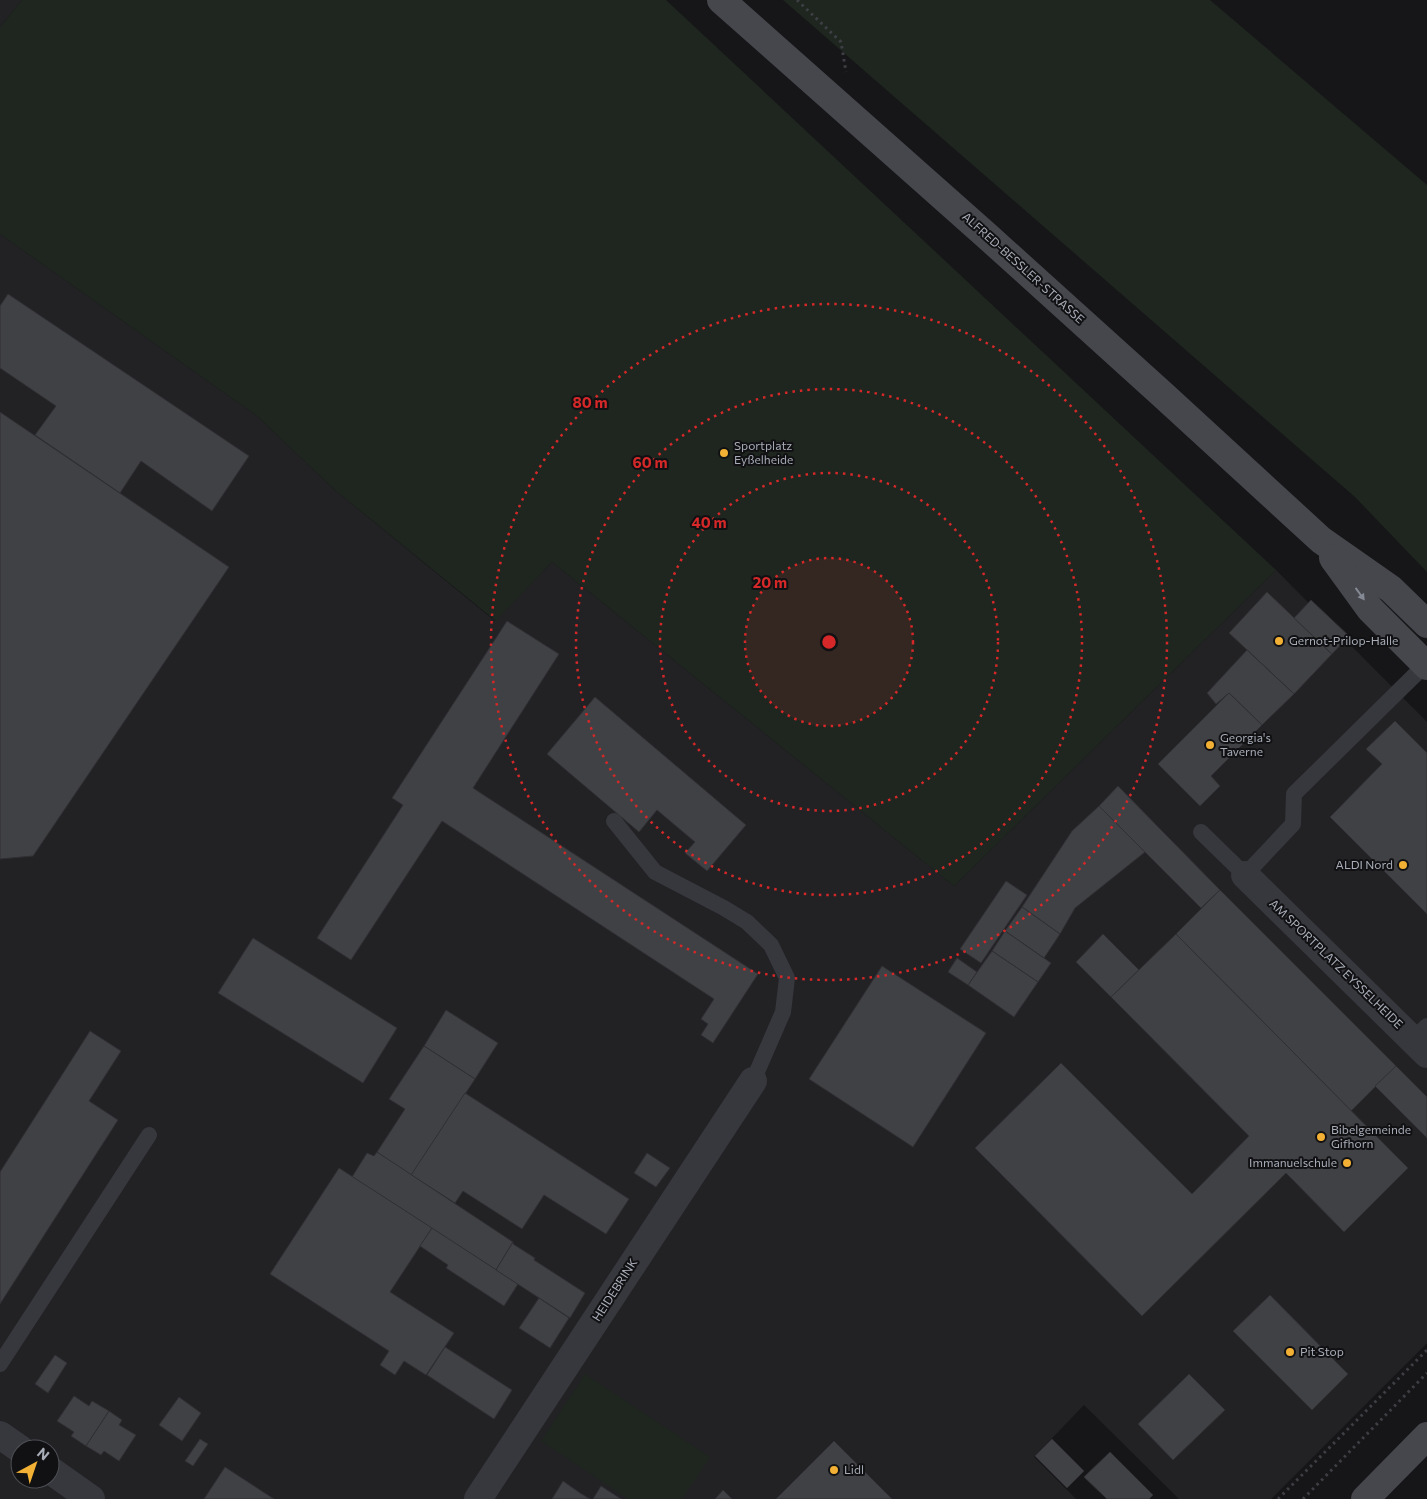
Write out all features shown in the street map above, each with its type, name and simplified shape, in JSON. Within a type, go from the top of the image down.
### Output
[{"type":"street","name":"ALFRED-BESSLER-STRASSE","points":[[721,0],[1141,375],[1321,540],[1391,589],[1427,624]]},
{"type":"street","name":"ALFRED-BESSLER-STRASSE","points":[[1321,540],[1370,609],[1426,665]]},
{"type":"street","name":"AM SPORTPLATZ EYSSELHEIDE","points":[[1245,875],[1422,1040]]},
{"type":"street","name":"HEIDEBRINK","points":[[478,1499],[753,1081]]},
{"type":"street","points":[[1365,1499],[1427,1436]]},
{"type":"street","points":[[60,1477],[92,1499]]},
{"type":"lane","points":[[1201,832],[1245,875],[1292,824],[1294,794],[1426,665]]},
{"type":"lane","points":[[614,822],[656,872],[747,922],[771,945],[787,978],[783,1012],[753,1081]]},
{"type":"lane","points":[[0,1364],[149,1135]]},
{"type":"path","points":[[797,0],[841,42],[847,75],[832,99]]},
{"type":"path","points":[[1278,1499],[1427,1350]]},
{"type":"path","points":[[1303,1499],[1427,1373]]},
{"type":"shaded area","points":[[0,0],[22,0],[0,27]]},
{"type":"shaded area","name":"Sportplatz Eyßelheide","points":[[22,0],[666,0],[1276,570],[954,886],[552,562],[496,621],[336,491],[257,416],[0,234],[0,27]]},
{"type":"shaded area","points":[[783,0],[1210,0],[1427,185],[1427,572],[1355,497]]},
{"type":"shaded area","points":[[0,234],[257,416],[336,491],[495,621],[552,562],[954,886],[1276,570],[1427,722],[1427,1343],[1271,1499],[1179,1499],[1084,1405],[1034,1457],[1076,1499],[0,1499]]},
{"type":"shaded area","points":[[585,1374],[710,1457],[682,1499],[628,1499],[541,1441]]},
{"type":"building","points":[[8,294],[249,456],[212,511],[141,461],[120,493],[35,435],[56,406],[0,368],[0,306]]},
{"type":"building","points":[[0,412],[229,567],[33,856],[0,859]]},
{"type":"building","name":"Gernot-Prilop-Halle","points":[[1267,592],[1332,654],[1294,694],[1229,633]]},
{"type":"building","points":[[1311,600],[1349,636],[1332,654],[1294,618]]},
{"type":"building","points":[[507,621],[559,654],[473,788],[758,974],[713,1043],[701,1035],[708,1024],[701,1019],[714,999],[442,821],[351,960],[317,938],[403,805],[392,798]]},
{"type":"building","points":[[1247,650],[1294,694],[1262,725],[1229,693],[1216,704],[1207,693]]},
{"type":"building","name":"Georgia's Taverne","points":[[1229,693],[1262,725],[1211,776],[1220,786],[1200,806],[1158,764]]},
{"type":"building","points":[[595,697],[746,825],[707,871],[685,853],[695,842],[657,810],[639,832],[547,754]]},
{"type":"building","name":"ALDI Nord","points":[[1395,721],[1427,753],[1427,914],[1330,817],[1382,764],[1366,749]]},
{"type":"building","points":[[1118,786],[1220,890],[1201,908],[1099,806]]},
{"type":"building","points":[[1099,806],[1145,852],[1075,908],[1060,934],[1022,907],[1072,831]]},
{"type":"building","points":[[1006,881],[1027,895],[981,963],[960,949]]},
{"type":"building","points":[[1220,890],[1396,1066],[1351,1111],[1176,934]]},
{"type":"building","points":[[1022,907],[1060,934],[1044,958],[1005,931]]},
{"type":"building","points":[[1005,931],[1051,963],[1038,982],[992,951]]},
{"type":"building","points":[[1103,934],[1139,970],[1111,997],[1076,962]]},
{"type":"building","points":[[1176,934],[1408,1168],[1344,1232],[1286,1173],[1142,1316],[975,1148],[1061,1063],[1192,1194],[1249,1136],[1111,997]]},
{"type":"building","points":[[253,938],[397,1028],[363,1083],[218,993]]},
{"type":"building","points":[[992,951],[1038,982],[1014,1017],[968,985]]},
{"type":"building","points":[[957,958],[977,972],[968,985],[948,972]]},
{"type":"building","points":[[882,966],[986,1033],[913,1147],[809,1079]]},
{"type":"building","points":[[446,1010],[498,1043],[475,1079],[424,1046]]},
{"type":"building","points":[[90,1031],[121,1051],[89,1101],[118,1120],[0,1304],[0,1172]]},
{"type":"building","points":[[424,1046],[475,1079],[411,1176],[377,1152],[405,1109],[389,1099]]},
{"type":"building","points":[[1396,1066],[1427,1097],[1427,1138],[1375,1086]]},
{"type":"building","points":[[465,1093],[629,1199],[606,1234],[544,1195],[522,1229],[463,1191],[455,1203],[411,1175]]},
{"type":"building","points":[[377,1152],[513,1242],[496,1270],[352,1177],[367,1153],[374,1156]]},
{"type":"building","points":[[647,1153],[670,1168],[656,1187],[634,1173]]},
{"type":"building","points":[[339,1168],[432,1228],[390,1292],[454,1333],[426,1375],[404,1361],[395,1375],[380,1365],[389,1351],[270,1274]]},
{"type":"building","points":[[432,1228],[518,1284],[504,1306],[446,1268],[448,1265],[420,1246]]},
{"type":"building","points":[[513,1242],[513,1244],[535,1258],[534,1260],[585,1293],[570,1318],[496,1270]]},
{"type":"building","name":"Pit Stop","points":[[1270,1295],[1348,1374],[1312,1410],[1233,1331]]},
{"type":"building","points":[[539,1298],[569,1318],[550,1348],[519,1328]]},
{"type":"building","points":[[445,1347],[512,1390],[494,1419],[427,1375]]},
{"type":"building","points":[[55,1355],[67,1363],[48,1393],[35,1384]]},
{"type":"building","points":[[1189,1374],[1225,1410],[1173,1460],[1138,1424]]},
{"type":"building","points":[[74,1396],[89,1406],[92,1401],[109,1411],[86,1446],[71,1436],[74,1432],[57,1421]]},
{"type":"building","points":[[179,1397],[201,1413],[182,1441],[159,1425]]},
{"type":"building","points":[[109,1411],[122,1420],[119,1425],[136,1435],[119,1461],[104,1451],[101,1455],[86,1446]]},
{"type":"building","points":[[200,1439],[208,1444],[193,1466],[185,1461]]},
{"type":"building","points":[[1052,1439],[1084,1471],[1067,1488],[1035,1456]]},
{"type":"building","name":"Lidl","points":[[834,1441],[892,1499],[776,1499]]},
{"type":"building","points":[[1110,1452],[1153,1495],[1149,1499],[1107,1499],[1084,1477]]},
{"type":"building","points":[[225,1467],[274,1499],[204,1499]]},
{"type":"building","points":[[563,1481],[580,1493],[590,1499],[552,1499]]},
{"type":"building","points":[[601,1486],[621,1499],[593,1499]]},
{"type":"building","points":[[723,1490],[732,1499],[715,1499]]},
{"type":"place","name":"Sportplatz Eyßelheide","points":[[724,453]]},
{"type":"place","name":"Gernot-Prilop-Halle","points":[[1279,641]]},
{"type":"place","name":"Georgia's Taverne","points":[[1210,745]]},
{"type":"place","name":"ALDI Nord","points":[[1403,865]]},
{"type":"place","name":"Bibelgemeinde Gifhorn","points":[[1321,1137]]},
{"type":"place","name":"Immanuelschule","points":[[1347,1163]]},
{"type":"place","name":"Pit Stop","points":[[1290,1352]]},
{"type":"place","name":"Lidl","points":[[834,1470]]}]
